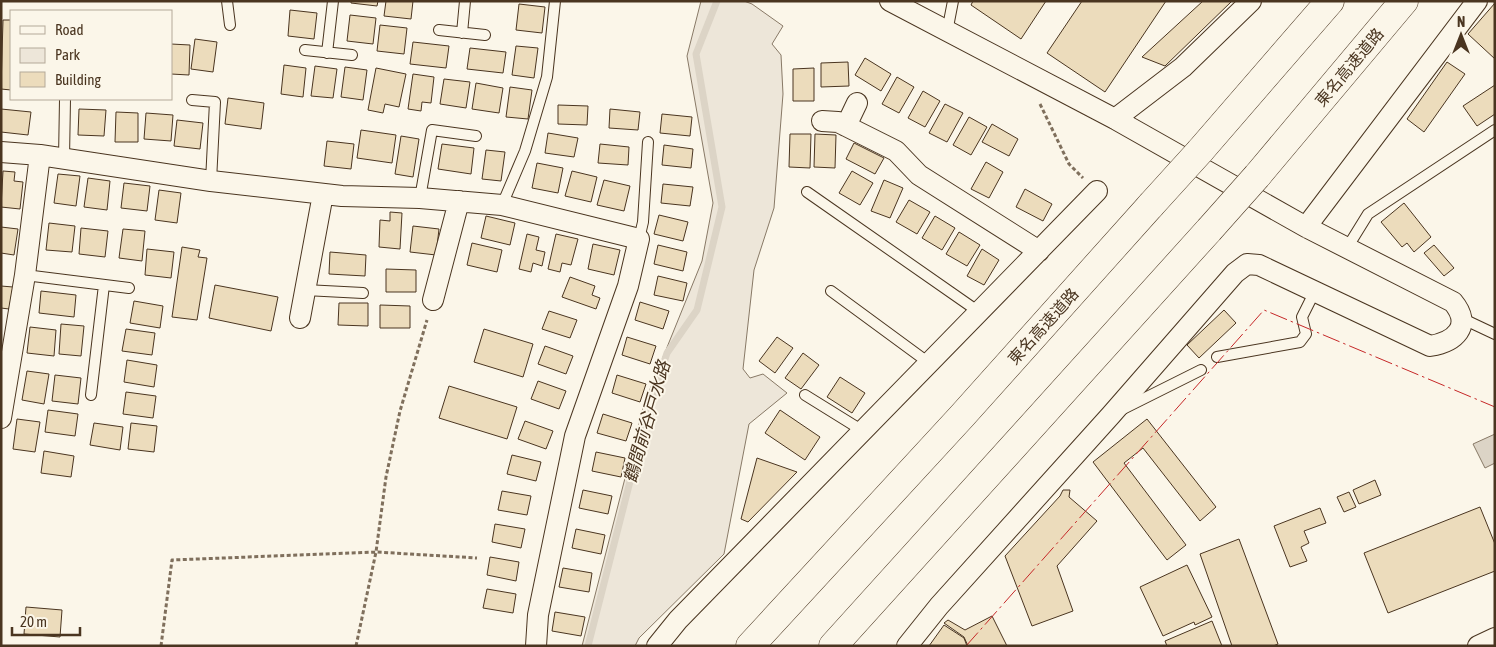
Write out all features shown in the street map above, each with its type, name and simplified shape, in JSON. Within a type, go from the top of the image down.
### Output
[{"type":"highway","name":"東名高速道路","points":[[750,646],[962,416],[1200,151],[1330,1]]},
{"type":"highway","name":"東名高速道路","points":[[833,646],[1257,176],[1404,1]]},
{"type":"street","points":[[890,1],[1115,119],[1306,227],[1453,302],[1460,311],[1462,324],[1458,334],[1445,344],[1430,346],[1259,265],[1247,264],[1235,273],[939,606],[908,646]]},
{"type":"street","points":[[1115,119],[1183,67],[1251,1]]},
{"type":"street","points":[[1306,227],[1477,1]]},
{"type":"street","points":[[846,126],[857,103]]},
{"type":"street","points":[[822,121],[838,122],[896,151],[919,175],[1039,251]]},
{"type":"street","points":[[1,152],[64,158],[211,181],[323,194],[420,198],[502,205],[639,239],[628,286],[575,436],[538,615],[536,646]]},
{"type":"street","points":[[1,418],[24,274],[40,155]]},
{"type":"street","points":[[657,646],[678,620],[1097,191]]},
{"type":"street","points":[[300,318],[323,194]]},
{"type":"street","points":[[433,300],[459,201]]},
{"type":"street","points":[[1478,646],[1495,638]]},
{"type":"lane","points":[[227,1],[230,25]]},
{"type":"lane","points":[[327,53],[333,1]]},
{"type":"lane","points":[[462,33],[465,1]]},
{"type":"lane","points":[[502,205],[525,151],[547,77],[555,1]]},
{"type":"lane","points":[[947,32],[953,1]]},
{"type":"lane","points":[[439,30],[485,35]]},
{"type":"lane","points":[[304,50],[352,55]]},
{"type":"lane","points":[[64,158],[65,100]]},
{"type":"lane","points":[[192,100],[215,102],[211,181]]},
{"type":"lane","points":[[420,198],[432,130],[476,136]]},
{"type":"lane","points":[[1347,248],[1368,214],[1495,130]]},
{"type":"lane","points":[[639,239],[643,222],[648,142]]},
{"type":"lane","points":[[807,192],[979,312]]},
{"type":"lane","points":[[24,274],[129,288]]},
{"type":"lane","points":[[91,396],[104,285]]},
{"type":"lane","points":[[305,290],[364,293]]},
{"type":"lane","points":[[831,292],[929,363]]},
{"type":"lane","points":[[1217,357],[1300,342],[1306,334],[1302,317],[1315,292]]},
{"type":"lane","points":[[1461,318],[1495,334]]},
{"type":"lane","points":[[1110,415],[1200,370]]},
{"type":"lane","points":[[805,396],[863,431]]},
{"type":"path","points":[[1025,72],[1069,164],[1097,191]]},
{"type":"path","points":[[356,646],[376,552],[386,477],[400,411],[433,300]]},
{"type":"path","points":[[161,646],[172,560],[376,552],[477,558]]},
{"type":"green space","points":[[701,1],[744,1],[752,4],[783,26],[772,44],[781,55],[783,94],[774,208],[754,270],[743,369],[750,378],[763,374],[787,393],[749,424],[724,554],[639,638],[635,646],[582,646],[644,404],[702,261],[713,203],[687,56]]},
{"type":"shaded area","points":[[1495,434],[1495,463],[1485,468],[1473,444]]},
{"type":"building","points":[[351,1],[378,1],[377,6],[351,3]]},
{"type":"building","points":[[386,1],[413,1],[411,19],[384,16]]},
{"type":"building","points":[[973,1],[1046,1],[1021,39],[971,5]]},
{"type":"building","points":[[1082,1],[1166,1],[1105,92],[1047,53]]},
{"type":"building","points":[[1203,1],[1232,1],[1165,66],[1142,57]]},
{"type":"building","points":[[1495,3],[1495,59],[1468,34]]},
{"type":"building","points":[[519,4],[545,7],[542,33],[516,30]]},
{"type":"building","points":[[290,10],[317,13],[314,39],[288,36]]},
{"type":"building","points":[[350,15],[376,18],[373,44],[347,41]]},
{"type":"building","points":[[3,20],[10,20],[10,90],[1,89]]},
{"type":"building","points":[[380,25],[407,28],[404,54],[377,51]]},
{"type":"building","points":[[195,39],[217,42],[213,72],[191,69]]},
{"type":"building","points":[[413,42],[449,46],[446,68],[410,64]]},
{"type":"building","points":[[172,44],[190,45],[189,75],[172,74]]},
{"type":"building","points":[[516,46],[538,48],[534,78],[512,75]]},
{"type":"building","points":[[470,48],[506,52],[503,73],[467,69]]},
{"type":"building","points":[[865,58],[891,74],[881,91],[855,75]]},
{"type":"building","points":[[848,62],[849,86],[821,87],[821,63]]},
{"type":"building","points":[[1447,62],[1465,74],[1424,132],[1407,119]]},
{"type":"building","points":[[284,65],[306,68],[303,97],[281,94]]},
{"type":"building","points":[[315,66],[337,69],[333,98],[311,96]]},
{"type":"building","points":[[345,67],[367,70],[363,100],[341,97]]},
{"type":"building","points":[[376,68],[406,74],[399,107],[385,104],[383,113],[368,110]]},
{"type":"building","points":[[814,68],[814,101],[793,101],[793,69]]},
{"type":"building","points":[[413,74],[434,77],[431,103],[422,102],[421,111],[408,109]]},
{"type":"building","points":[[897,77],[914,87],[899,113],[882,104]]},
{"type":"building","points":[[444,79],[470,82],[466,108],[440,104]]},
{"type":"building","points":[[476,83],[503,88],[499,113],[472,109]]},
{"type":"building","points":[[1495,85],[1495,114],[1477,126],[1463,106]]},
{"type":"building","points":[[510,87],[532,90],[528,119],[506,117]]},
{"type":"building","points":[[923,91],[940,101],[925,127],[908,118]]},
{"type":"building","points":[[228,98],[264,103],[261,129],[225,124]]},
{"type":"building","points":[[945,104],[963,113],[947,142],[929,133]]},
{"type":"building","points":[[558,105],[588,106],[587,125],[558,124]]},
{"type":"building","points":[[1,109],[31,112],[28,135],[1,132]]},
{"type":"building","points":[[79,109],[106,110],[104,136],[78,135]]},
{"type":"building","points":[[610,109],[640,112],[638,130],[609,128]]},
{"type":"building","points":[[116,112],[138,113],[138,142],[115,142]]},
{"type":"building","points":[[146,113],[173,115],[171,141],[144,139]]},
{"type":"building","points":[[662,114],[692,117],[690,136],[660,133]]},
{"type":"building","points":[[969,117],[987,127],[971,155],[953,145]]},
{"type":"building","points":[[177,120],[203,123],[200,149],[174,146]]},
{"type":"building","points":[[992,124],[1018,139],[1009,156],[982,142]]},
{"type":"building","points":[[361,130],[396,135],[392,163],[357,158]]},
{"type":"building","points":[[548,133],[578,138],[574,157],[545,153]]},
{"type":"building","points":[[790,134],[811,134],[810,168],[789,167]]},
{"type":"building","points":[[815,134],[836,135],[835,168],[814,167]]},
{"type":"building","points":[[401,136],[419,139],[413,177],[395,174]]},
{"type":"building","points":[[327,141],[354,144],[351,169],[324,166]]},
{"type":"building","points":[[854,143],[884,158],[875,174],[846,159]]},
{"type":"building","points":[[442,144],[474,148],[471,174],[438,169]]},
{"type":"building","points":[[600,144],[629,147],[628,165],[598,163]]},
{"type":"building","points":[[664,145],[693,149],[691,168],[662,165]]},
{"type":"building","points":[[486,150],[505,152],[501,181],[482,179]]},
{"type":"building","points":[[986,162],[1003,172],[989,198],[971,189]]},
{"type":"building","points":[[537,163],[563,168],[558,193],[532,188]]},
{"type":"building","points":[[3,171],[15,172],[14,181],[23,182],[20,209],[1,207]]},
{"type":"building","points":[[572,171],[597,177],[591,202],[565,196]]},
{"type":"building","points":[[852,171],[873,183],[860,205],[839,193]]},
{"type":"building","points":[[58,174],[80,176],[76,206],[54,203]]},
{"type":"building","points":[[88,178],[110,181],[107,210],[84,207]]},
{"type":"building","points":[[604,180],[630,186],[624,211],[597,205]]},
{"type":"building","points":[[884,180],[903,188],[890,218],[871,211]]},
{"type":"building","points":[[124,183],[150,186],[147,211],[121,208]]},
{"type":"building","points":[[663,184],[693,187],[690,206],[661,203]]},
{"type":"building","points":[[1025,189],[1052,204],[1043,221],[1016,207]]},
{"type":"building","points":[[159,190],[181,193],[177,223],[155,220]]},
{"type":"building","points":[[909,200],[930,212],[917,234],[896,222]]},
{"type":"building","points":[[1404,203],[1431,237],[1414,252],[1407,243],[1402,247],[1381,222]]},
{"type":"building","points":[[390,212],[402,213],[400,249],[379,247],[380,220],[390,221]]},
{"type":"building","points":[[659,215],[688,222],[683,241],[654,234]]},
{"type":"building","points":[[486,216],[515,223],[510,245],[481,238]]},
{"type":"building","points":[[935,216],[955,228],[942,250],[922,238]]},
{"type":"building","points":[[49,223],[75,226],[72,252],[46,250]]},
{"type":"building","points":[[413,226],[439,229],[436,255],[410,252]]},
{"type":"building","points":[[1,227],[18,229],[14,255],[1,253]]},
{"type":"building","points":[[81,228],[108,231],[105,257],[79,254]]},
{"type":"building","points":[[123,229],[145,231],[142,261],[119,258]]},
{"type":"building","points":[[959,232],[980,245],[967,266],[946,254]]},
{"type":"building","points":[[527,234],[539,237],[536,250],[545,252],[542,266],[533,263],[531,272],[519,269]]},
{"type":"building","points":[[556,234],[578,239],[571,265],[562,263],[560,272],[548,269]]},
{"type":"building","points":[[472,243],[502,250],[497,272],[467,265]]},
{"type":"building","points":[[593,244],[620,250],[614,275],[588,269]]},
{"type":"building","points":[[658,245],[687,252],[683,271],[654,264]]},
{"type":"building","points":[[1434,245],[1454,268],[1444,276],[1424,253]]},
{"type":"building","points":[[182,247],[200,250],[198,257],[207,258],[197,320],[172,317]]},
{"type":"building","points":[[147,249],[174,252],[171,278],[145,275]]},
{"type":"building","points":[[982,249],[999,260],[984,285],[967,276]]},
{"type":"building","points":[[330,252],[366,255],[365,276],[329,274]]},
{"type":"building","points":[[386,269],[416,270],[416,292],[386,292]]},
{"type":"building","points":[[658,276],[687,283],[683,301],[654,295]]},
{"type":"building","points":[[570,277],[595,286],[592,295],[600,298],[596,309],[562,297]]},
{"type":"building","points":[[215,285],[278,297],[271,331],[209,318]]},
{"type":"building","points":[[1,286],[13,287],[9,309],[1,308]]},
{"type":"building","points":[[41,291],[76,295],[74,317],[39,313]]},
{"type":"building","points":[[134,301],[163,306],[160,328],[130,323]]},
{"type":"building","points":[[640,302],[669,311],[663,329],[635,320]]},
{"type":"building","points":[[339,303],[368,303],[368,326],[338,325]]},
{"type":"building","points":[[380,305],[410,306],[410,328],[380,328]]},
{"type":"building","points":[[1224,310],[1236,323],[1199,358],[1187,345]]},
{"type":"building","points":[[549,311],[577,320],[570,338],[542,329]]},
{"type":"building","points":[[61,324],[84,326],[81,356],[59,354]]},
{"type":"building","points":[[30,327],[56,330],[54,356],[27,353]]},
{"type":"building","points":[[126,329],[155,333],[152,355],[122,351]]},
{"type":"building","points":[[484,329],[533,344],[523,377],[474,362]]},
{"type":"building","points":[[627,337],[656,346],[650,364],[622,355]]},
{"type":"building","points":[[777,337],[793,348],[775,373],[759,361]]},
{"type":"building","points":[[545,346],[573,356],[566,374],[538,364]]},
{"type":"building","points":[[803,353],[819,365],[801,389],[785,378]]},
{"type":"building","points":[[127,360],[157,365],[154,387],[124,382]]},
{"type":"building","points":[[27,371],[49,374],[44,404],[22,400]]},
{"type":"building","points":[[55,375],[81,378],[78,404],[52,401]]},
{"type":"building","points":[[617,375],[646,384],[640,402],[612,393]]},
{"type":"building","points":[[840,377],[865,393],[852,413],[827,397]]},
{"type":"building","points":[[538,381],[566,391],[559,409],[531,399]]},
{"type":"building","points":[[449,386],[517,407],[507,439],[439,418]]},
{"type":"building","points":[[126,392],[156,396],[153,418],[123,414]]},
{"type":"building","points":[[48,410],[78,414],[75,436],[45,432]]},
{"type":"building","points":[[780,410],[820,437],[805,460],[765,433]]},
{"type":"building","points":[[603,414],[632,423],[626,441],[597,433]]},
{"type":"building","points":[[17,419],[40,422],[35,452],[13,449]]},
{"type":"building","points":[[1147,419],[1216,507],[1200,521],[1143,448],[1124,463],[1186,545],[1167,560],[1093,462]]},
{"type":"building","points":[[525,421],[553,431],[546,449],[518,439]]},
{"type":"building","points":[[94,423],[123,427],[120,450],[90,445]]},
{"type":"building","points":[[131,423],[157,426],[154,452],[128,449]]},
{"type":"building","points":[[44,451],[74,456],[71,477],[41,473]]},
{"type":"building","points":[[596,452],[625,458],[621,477],[592,471]]},
{"type":"building","points":[[512,455],[541,462],[536,481],[507,474]]},
{"type":"building","points":[[757,458],[797,472],[748,522],[741,519]]},
{"type":"building","points":[[1375,480],[1381,495],[1359,504],[1353,490]]},
{"type":"building","points":[[583,490],[612,496],[608,514],[579,508]]},
{"type":"building","points":[[1063,490],[1070,490],[1069,497],[1097,521],[1057,566],[1073,611],[1032,626],[1005,556],[1060,496]]},
{"type":"building","points":[[502,491],[531,496],[527,515],[498,510]]},
{"type":"building","points":[[1349,492],[1356,507],[1344,512],[1337,497]]},
{"type":"building","points":[[1480,507],[1495,544],[1495,571],[1388,613],[1364,553]]},
{"type":"building","points":[[1320,508],[1326,523],[1304,531],[1309,543],[1301,547],[1307,561],[1290,567],[1274,526]]},
{"type":"building","points":[[495,524],[525,529],[521,548],[492,542]]},
{"type":"building","points":[[576,529],[605,535],[601,554],[572,548]]},
{"type":"building","points":[[1239,539],[1278,644],[1273,646],[1232,646],[1200,554]]},
{"type":"building","points":[[490,557],[519,562],[516,581],[487,575]]},
{"type":"building","points":[[1187,565],[1212,617],[1195,625],[1194,622],[1163,636],[1140,587]]},
{"type":"building","points":[[563,568],[592,573],[589,592],[559,587]]},
{"type":"building","points":[[487,589],[516,594],[513,613],[483,608]]},
{"type":"building","points":[[26,607],[62,610],[60,637],[24,634]]},
{"type":"building","points":[[555,612],[585,617],[581,636],[552,631]]},
{"type":"building","points":[[992,616],[1007,646],[968,646],[964,637],[944,623],[948,620],[965,630]]},
{"type":"building","points":[[1212,621],[1222,646],[1167,646],[1165,641]]},
{"type":"building","points":[[944,625],[964,638],[967,646],[929,646]]},
{"type":"waterway","name":"鶴間前谷戸水路","points":[[588,646],[648,411],[667,353],[697,310],[722,207],[696,54],[717,1]]},
{"type":"power","points":[[966,646],[1264,310],[1495,407]]}]
